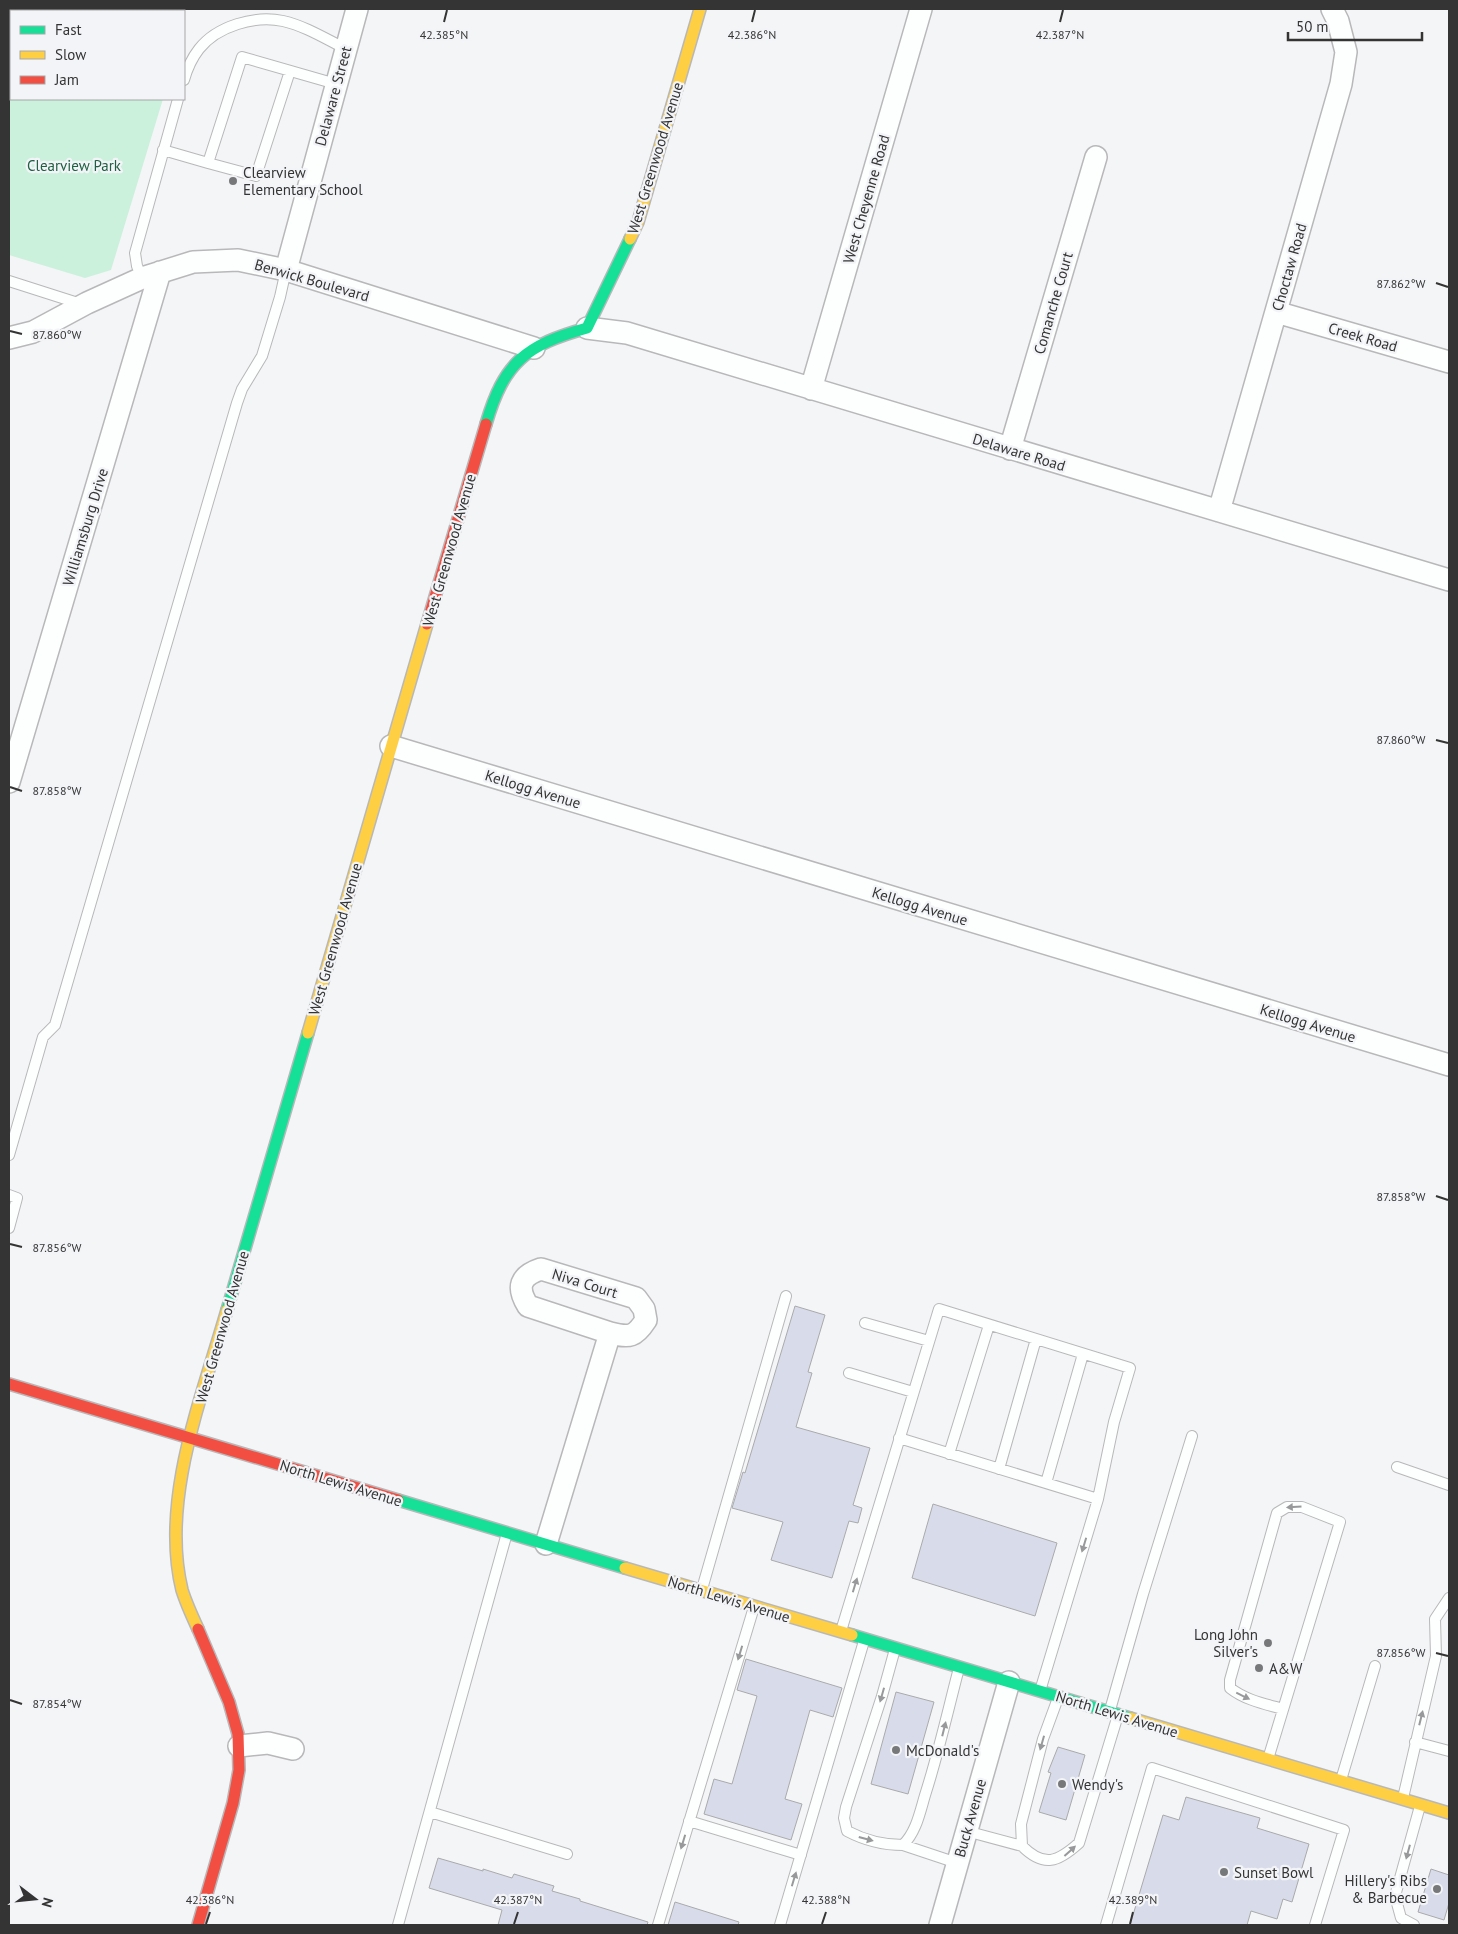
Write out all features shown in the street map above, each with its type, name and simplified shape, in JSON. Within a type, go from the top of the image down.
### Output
[{"type":"street","name":"Delaware Street","points":[[286,270],[357,9]]},
{"type":"street","name":"West Greenwood Avenue","points":[[198,1925],[233,1803],[239,1770],[239,1746],[238,1734],[229,1702],[184,1596],[180,1582],[175,1529],[178,1500],[190,1438],[494,396],[510,369],[534,348],[558,335],[587,328],[638,222],[700,9]]},
{"type":"street","name":"West Cheyenne Road","points":[[810,389],[921,9]]},
{"type":"street","name":"Choctaw Road","points":[[1219,511],[1341,84],[1346,52],[1335,15]]},
{"type":"street","name":"Comanche Court","points":[[1010,449],[1096,157]]},
{"type":"street","name":"Berwick Boulevard","points":[[9,338],[33,332],[84,305],[151,275],[193,262],[238,260],[286,270],[534,348]]},
{"type":"street","name":"Williamsburg Drive","points":[[9,779],[151,275]]},
{"type":"street","name":"Creek Road","points":[[1276,312],[1449,362]]},
{"type":"street","name":"Delaware Road","points":[[587,328],[626,333],[1449,580]]},
{"type":"street","name":"Kellogg Avenue","points":[[391,746],[1449,1065]]},
{"type":"street","name":"Niva Court","points":[[541,1269],[636,1298],[644,1308],[646,1320],[638,1333],[625,1337],[610,1333],[528,1306],[521,1295],[521,1284],[529,1273],[541,1269]]},
{"type":"street","points":[[546,1544],[610,1333]]},
{"type":"street","name":"North Lewis Avenue","points":[[9,1384],[1449,1813]]},
{"type":"street","name":"Buck Avenue","points":[[940,1925],[1009,1682]]},
{"type":"street","points":[[239,1746],[268,1743],[293,1749]]},
{"type":"lane","points":[[185,77],[199,48],[214,35],[236,25],[259,19],[283,21],[304,28],[346,49]]},
{"type":"lane","points":[[208,163],[242,57],[336,84]]},
{"type":"lane","points":[[163,150],[256,176],[290,71]]},
{"type":"lane","points":[[151,275],[137,266],[135,253],[178,100]]},
{"type":"lane","points":[[9,1155],[43,1037],[54,1025],[237,403],[242,388],[262,356],[286,270]]},
{"type":"lane","points":[[9,281],[84,305]]},
{"type":"lane","points":[[9,1195],[17,1198],[9,1228]]},
{"type":"lane","points":[[701,1590],[786,1296]]},
{"type":"lane","points":[[841,1632],[939,1309],[1130,1368],[1114,1422],[1098,1499],[1040,1691]]},
{"type":"lane","points":[[865,1323],[929,1341]]},
{"type":"lane","points":[[949,1454],[989,1325]]},
{"type":"lane","points":[[999,1469],[1036,1340]]},
{"type":"lane","points":[[1046,1483],[1083,1354]]},
{"type":"lane","points":[[849,1373],[913,1392]]},
{"type":"lane","points":[[966,1831],[1022,1846],[1031,1855],[1046,1862],[1065,1856],[1079,1843],[1156,1549],[1192,1436]]},
{"type":"lane","points":[[899,1438],[1098,1499]]},
{"type":"lane","points":[[1397,1467],[1449,1485]]},
{"type":"lane","points":[[1268,1759],[1340,1522],[1302,1507],[1287,1507],[1277,1513],[1230,1680],[1230,1688],[1251,1700],[1283,1709]]},
{"type":"lane","points":[[398,1925],[508,1532]]},
{"type":"lane","points":[[1402,1799],[1436,1656],[1435,1619],[1449,1598]]},
{"type":"lane","points":[[658,1925],[754,1606]]},
{"type":"lane","points":[[780,1925],[865,1639]]},
{"type":"lane","points":[[895,1648],[870,1732],[851,1785],[844,1818],[847,1831],[858,1837],[893,1845],[903,1845],[957,1863]]},
{"type":"lane","points":[[1341,1781],[1375,1666]]},
{"type":"lane","points":[[903,1845],[909,1839],[918,1820],[959,1667]]},
{"type":"lane","points":[[1022,1846],[1021,1824],[1043,1739],[1058,1697]]},
{"type":"lane","points":[[1415,1742],[1449,1751]]},
{"type":"lane","points":[[1106,1925],[1152,1768],[1344,1830],[1315,1925]]},
{"type":"lane","points":[[1414,1925],[1401,1918],[1395,1896],[1421,1805]]},
{"type":"lane","points":[[430,1812],[567,1854]]},
{"type":"lane","points":[[690,1821],[801,1855]]},
{"type":"green space","name":"Clearview Park","points":[[10,23],[10,100],[163,100],[111,270],[85,278],[9,255]]},
{"type":"building","points":[[795,1306],[825,1315],[808,1372],[812,1373],[796,1427],[870,1448],[853,1505],[862,1508],[858,1523],[849,1521],[832,1578],[771,1560],[783,1522],[732,1508],[743,1472],[745,1473]]},
{"type":"building","points":[[933,1504],[1057,1543],[1035,1616],[912,1578]]},
{"type":"building","points":[[746,1659],[842,1688],[833,1717],[810,1710],[785,1799],[802,1804],[791,1840],[704,1814],[714,1779],[732,1784],[757,1696],[737,1690]]},
{"type":"building","points":[[896,1692],[934,1702],[908,1794],[871,1784]]},
{"type":"building","points":[[1058,1747],[1085,1755],[1066,1820],[1039,1812],[1051,1773],[1048,1772]]},
{"type":"building","name":"Sunset Bowl","points":[[1186,1797],[1260,1818],[1257,1828],[1309,1844],[1292,1902],[1283,1899],[1277,1919],[1251,1911],[1247,1925],[1130,1925],[1163,1815],[1179,1820]]},
{"type":"building","points":[[438,1858],[512,1878],[514,1874],[554,1886],[552,1891],[648,1922],[647,1925],[498,1925],[502,1910],[429,1888]]},
{"type":"building","name":"Hillery's Ribs & Barbecue","points":[[1431,1869],[1449,1875],[1449,1903],[1444,1920],[1418,1912]]},
{"type":"building","points":[[675,1902],[739,1922],[738,1925],[668,1925]]},
{"type":"traffic: fast","points":[[486,424],[501,385],[520,359],[548,341],[587,328],[630,239]]},
{"type":"traffic: fast","points":[[227,1310],[308,1033]]},
{"type":"traffic: fast","points":[[398,1500],[625,1568]]},
{"type":"traffic: fast","points":[[852,1635],[1130,1718]]},
{"type":"traffic: slow","points":[[630,239],[638,222],[700,9]]},
{"type":"traffic: slow","points":[[308,1033],[427,624]]},
{"type":"traffic: slow","points":[[198,1629],[182,1590],[177,1556],[176,1521],[187,1449],[227,1310]]},
{"type":"traffic: slow","points":[[625,1568],[852,1635]]},
{"type":"traffic: slow","points":[[1130,1718],[1449,1813]]},
{"type":"traffic: jam","points":[[427,624],[486,424]]},
{"type":"traffic: jam","points":[[9,1384],[398,1500]]},
{"type":"traffic: jam","points":[[198,1629],[229,1702],[238,1734],[239,1770],[233,1803],[198,1925]]},
{"type":"place","name":"Clearview Elementary School","points":[[233,181]]},
{"type":"place","name":"Long John Silver's","points":[[1268,1643]]},
{"type":"place","name":"A&W","points":[[1259,1668]]},
{"type":"place","name":"McDonald's","points":[[896,1750]]},
{"type":"place","name":"Wendy's","points":[[1062,1784]]},
{"type":"place","name":"Sunset Bowl","points":[[1224,1872]]},
{"type":"place","name":"Hillery's Ribs & Barbecue","points":[[1437,1889]]}]
